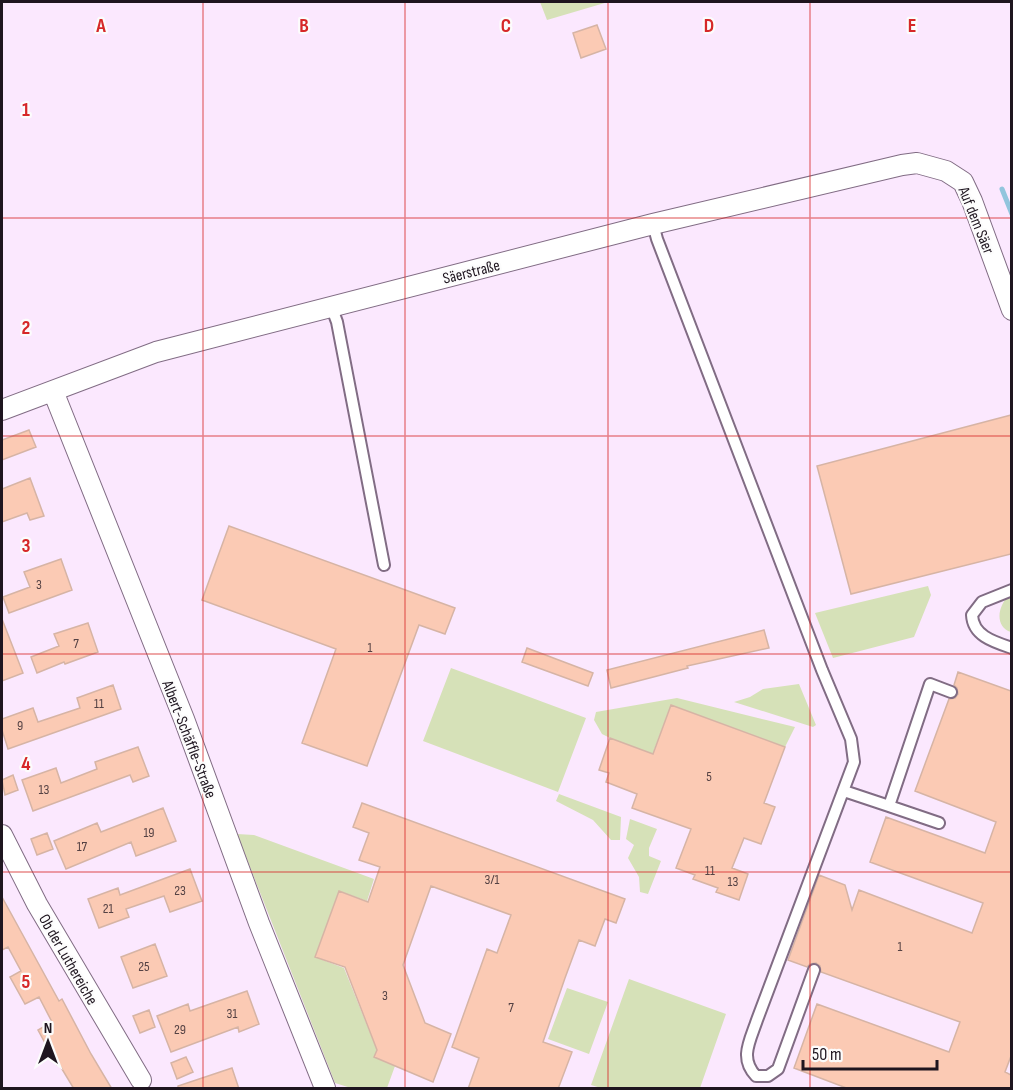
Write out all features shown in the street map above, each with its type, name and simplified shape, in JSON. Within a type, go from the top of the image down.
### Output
[{"type":"street","name":"Säerstraße","points":[[2,410],[156,352],[653,224],[902,165],[917,164],[946,171]]},
{"type":"street","name":"Auf dem Säer","points":[[946,171],[963,182],[972,201],[1011,310]]},
{"type":"street","name":"Albert-Schäffle-Straße","points":[[53,391],[184,719],[259,923],[325,1089]]},
{"type":"street","name":"Ob der Luthereiche","points":[[2,835],[37,904],[141,1080]]},
{"type":"lane","points":[[653,224],[822,670],[851,740],[854,762],[757,1020],[746,1057],[748,1068],[756,1076],[768,1076],[778,1069],[814,970]]},
{"type":"lane","points":[[331,306],[337,322],[384,565]]},
{"type":"lane","points":[[1011,590],[982,602],[972,615],[972,624],[979,634],[1011,648]]},
{"type":"lane","points":[[889,806],[930,684],[951,692]]},
{"type":"lane","points":[[844,791],[939,823]]},
{"type":"lane","points":[[753,1089],[756,1076]]},
{"type":"green space","points":[[540,2],[608,2],[547,20]]},
{"type":"green space","points":[[928,586],[931,595],[914,637],[833,658],[815,613]]},
{"type":"green space","points":[[1011,595],[1011,632],[1000,621],[1000,610]]},
{"type":"green space","points":[[451,668],[586,718],[558,792],[423,741]]},
{"type":"green space","points":[[799,684],[816,725],[813,727],[734,702],[750,697],[763,689]]},
{"type":"green space","points":[[677,698],[795,727],[785,747],[671,705],[642,782],[610,738],[602,734],[594,720],[596,712]]},
{"type":"green space","points":[[559,794],[621,817],[620,840],[611,840],[593,820],[556,801]]},
{"type":"green space","points":[[630,819],[657,829],[649,848],[649,856],[661,861],[648,894],[640,892],[639,877],[628,858],[634,845],[626,839]]},
{"type":"green space","points":[[237,834],[254,835],[374,879],[367,901],[339,891],[315,957],[344,968],[377,1050],[374,1057],[395,1066],[387,1088],[351,1088],[335,1083]]},
{"type":"green space","points":[[629,979],[726,1014],[700,1088],[601,1088],[591,1085]]},
{"type":"green space","points":[[567,988],[608,1002],[589,1054],[548,1039]]},
{"type":"building","points":[[597,25],[606,49],[581,58],[573,33]]},
{"type":"building","points":[[1011,415],[1011,554],[851,594],[817,466]]},
{"type":"building","points":[[29,430],[36,447],[2,460],[2,440]]},
{"type":"building","points":[[30,478],[44,516],[30,520],[27,513],[2,522],[2,489]]},
{"type":"building","points":[[229,526],[455,608],[445,634],[419,625],[367,766],[302,743],[336,649],[202,600]]},
{"type":"building","points":[[61,559],[72,590],[9,613],[3,597],[30,587],[24,572]]},
{"type":"building","points":[[2,619],[23,673],[2,681]]},
{"type":"building","points":[[88,623],[98,652],[37,673],[31,657],[59,646],[54,634]]},
{"type":"building","points":[[764,630],[769,648],[687,666],[688,668],[611,688],[607,670]]},
{"type":"building","points":[[527,648],[593,673],[588,686],[522,662]]},
{"type":"building","points":[[958,672],[1011,691],[1011,1056],[1005,1072],[1011,1075],[1011,1089],[849,1089],[794,1068],[817,1004],[949,1052],[960,1022],[821,972],[820,966],[816,963],[807,967],[788,960],[819,875],[845,885],[852,910],[859,890],[972,933],[983,903],[870,862],[886,817],[985,853],[996,822],[915,791],[949,699],[955,698],[958,694],[954,685]]},
{"type":"building","points":[[113,685],[121,709],[8,749],[2,730],[2,719],[33,708],[38,722],[80,708],[77,698]]},
{"type":"building","points":[[671,705],[785,747],[764,803],[775,807],[761,844],[744,838],[732,868],[748,874],[739,900],[716,892],[718,888],[693,879],[695,875],[676,868],[691,829],[632,808],[637,794],[606,782],[609,773],[599,770],[610,738],[653,754]]},
{"type":"building","points":[[138,747],[149,776],[133,782],[130,775],[33,811],[22,780],[56,768],[61,783],[97,769],[95,762]]},
{"type":"building","points":[[13,775],[18,790],[5,795],[2,780]]},
{"type":"building","points":[[362,803],[625,899],[616,923],[605,919],[595,946],[579,940],[565,978],[543,1042],[572,1052],[558,1089],[468,1089],[479,1058],[452,1047],[487,949],[497,953],[511,915],[431,886],[403,965],[425,1023],[451,1034],[433,1082],[374,1057],[377,1050],[345,967],[315,957],[339,891],[368,902],[380,867],[359,860],[369,833],[353,827]]},
{"type":"building","points":[[163,808],[176,841],[136,856],[131,842],[66,869],[54,841],[97,823],[101,832]]},
{"type":"building","points":[[47,833],[53,849],[37,855],[31,839]]},
{"type":"building","points":[[190,869],[202,901],[170,912],[164,896],[126,909],[129,917],[99,928],[88,899],[118,888],[120,895]]},
{"type":"building","points":[[2,897],[59,1001],[62,999],[112,1089],[74,1089],[59,1064],[57,1065],[38,1030],[52,1022],[39,997],[25,1004],[10,977],[21,971],[8,947],[2,950]]},
{"type":"building","points":[[155,944],[167,976],[133,988],[121,957]]},
{"type":"building","points":[[247,991],[259,1024],[239,1032],[238,1027],[171,1052],[157,1016],[188,1004],[190,1011]]},
{"type":"building","points":[[149,1010],[155,1027],[140,1033],[133,1016]]},
{"type":"building","points":[[186,1057],[193,1072],[177,1079],[171,1063]]},
{"type":"building","points":[[232,1068],[239,1089],[178,1089],[178,1086]]},
{"type":"waterway","points":[[1002,189],[1012,214]]}]
